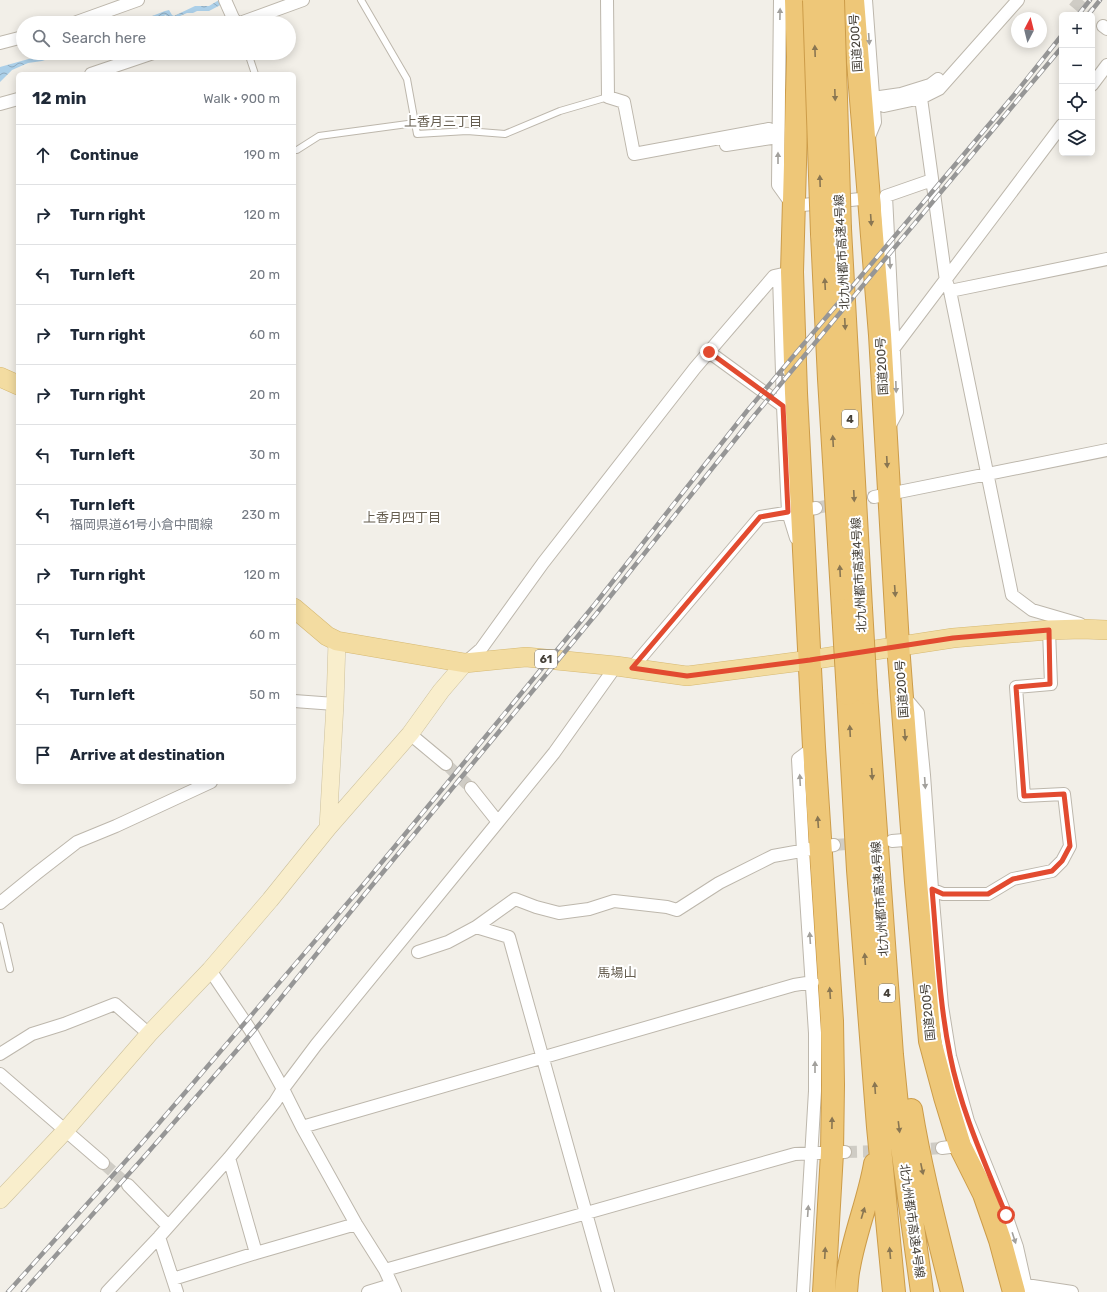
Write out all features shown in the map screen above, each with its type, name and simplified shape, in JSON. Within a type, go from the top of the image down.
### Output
[{"type":"highway","points":[[796,0],[798,57],[793,206],[786,274],[796,393],[819,847],[832,1021],[833,1085],[824,1292]]},
{"type":"highway","name":"北九州都市高速4号線","points":[[814,0],[831,231],[857,694],[858,870],[878,1127],[894,1292]]},
{"type":"highway","name":"北九州都市高速4号線","points":[[831,231],[832,0]]},
{"type":"highway","name":"国道200号","points":[[853,0],[865,146],[878,197],[879,327],[885,433],[881,496],[898,645],[911,840],[924,886],[930,1041],[959,1146],[984,1194],[1000,1240],[1023,1290]]},
{"type":"highway","name":"北九州都市高速4号線","points":[[857,694],[878,867],[898,1125],[922,1292]]},
{"type":"highway","points":[[878,867],[916,1138],[927,1191],[952,1292]]},
{"type":"highway","points":[[846,1292],[848,1268],[871,1186],[878,1127]]},
{"type":"main road","points":[[0,377],[16,384]]},
{"type":"main road","name":"61","points":[[296,610],[327,636],[337,642],[465,663],[526,657],[624,667],[687,676],[810,660],[898,645],[953,638],[1049,630],[1103,630]]},
{"type":"street","points":[[93,16],[138,0]]},
{"type":"street","points":[[225,0],[234,16]]},
{"type":"street","points":[[253,16],[303,0]]},
{"type":"street","points":[[607,0],[608,96],[624,102],[634,154],[691,144],[773,133]]},
{"type":"street","points":[[780,0],[779,120],[773,133],[778,185],[793,206],[878,197],[932,180]]},
{"type":"street","points":[[865,146],[875,122],[866,0]]},
{"type":"street","points":[[884,106],[921,98],[939,89],[1018,0]]},
{"type":"street","points":[[0,43],[16,39]]},
{"type":"street","points":[[873,98],[901,94],[930,85],[957,60],[974,49]]},
{"type":"street","points":[[97,72],[132,60]]},
{"type":"street","points":[[1093,84],[1107,65]]},
{"type":"street","points":[[921,98],[948,286],[1012,594],[1032,610],[1103,630]]},
{"type":"street","points":[[0,104],[16,100]]},
{"type":"street","points":[[691,144],[704,133],[779,120]]},
{"type":"street","points":[[894,348],[948,286],[1059,129]]},
{"type":"street","points":[[878,197],[894,348],[897,412],[885,433]]},
{"type":"street","points":[[948,286],[1107,259]]},
{"type":"street","points":[[0,1200],[65,1131],[149,1034],[210,970],[270,900],[328,828],[410,734],[441,691],[465,663],[481,649],[543,563],[709,352],[774,276],[786,274],[783,406],[802,510],[760,517],[624,667],[316,1045],[275,1102],[229,1158],[159,1237],[107,1292]]},
{"type":"street","points":[[709,352],[783,406]]},
{"type":"street","points":[[881,496],[1107,450]]},
{"type":"street","points":[[924,886],[943,894],[988,894],[1013,879],[1052,871],[1062,861],[1070,846],[1064,794],[1024,796],[1016,687],[1050,684],[1049,630]]},
{"type":"street","points":[[328,828],[337,642]]},
{"type":"street","points":[[296,701],[335,704]]},
{"type":"street","points":[[410,734],[446,764]]},
{"type":"street","points":[[0,903],[77,842],[116,826],[207,784]]},
{"type":"street","points":[[471,788],[498,822]]},
{"type":"street","points":[[418,952],[448,942],[476,927],[515,899],[536,907],[559,913],[589,909],[614,901],[667,907],[677,910],[726,879],[773,856],[819,847],[813,982],[816,1032],[815,1091],[830,1153],[803,1292]]},
{"type":"street","points":[[476,927],[509,937],[608,1292]]},
{"type":"street","points":[[210,970],[252,1031],[302,1127],[356,1224],[385,1270],[393,1289],[368,1292]]},
{"type":"street","points":[[302,1127],[794,985],[813,982]]},
{"type":"street","points":[[0,1054],[32,1034],[64,1024],[115,1004],[149,1034]]},
{"type":"street","points":[[0,1074],[103,1163]]},
{"type":"street","points":[[385,1270],[795,1154],[830,1153]]},
{"type":"street","points":[[229,1158],[256,1253]]},
{"type":"street","points":[[128,1185],[168,1226]]},
{"type":"street","points":[[173,1279],[356,1224]]},
{"type":"street","points":[[159,1237],[177,1292]]},
{"type":"street","points":[[1023,1290],[1072,1292]]},
{"type":"lane","points":[[361,0],[407,79],[417,134],[467,131],[505,134],[560,111],[608,96]]},
{"type":"lane","points":[[250,60],[254,72]]},
{"type":"lane","points":[[296,150],[319,136],[415,123]]},
{"type":"lane","points":[[0,926],[10,969]]},
{"type":"water","points":[[219,0],[230,0],[209,11],[197,11],[180,16],[174,16],[195,6],[209,6]]},
{"type":"water","points":[[169,10],[174,16],[152,16]]},
{"type":"water","points":[[25,60],[45,60],[28,63],[12,70],[0,82],[0,67]]},
{"type":"tunnel","points":[[1073,0],[1087,12]]},
{"type":"tunnel","points":[[816,508],[874,497]]},
{"type":"tunnel","points":[[446,764],[471,788]]},
{"type":"tunnel","points":[[834,845],[861,843]]},
{"type":"tunnel","points":[[913,1150],[942,1148]]},
{"type":"tunnel","points":[[845,1152],[885,1151]]},
{"type":"tunnel","points":[[103,1163],[128,1185]]},
{"type":"railway","points":[[1080,12],[1090,0]]},
{"type":"railway","points":[[1090,12],[1100,0]]},
{"type":"railway","points":[[8,1292],[141,1144],[363,885],[595,604],[747,411],[1014,95],[1059,39]]},
{"type":"railway","points":[[23,1292],[144,1157],[264,1019],[597,613],[754,416],[1061,48]]},
{"type":"district","name":"上香月三丁目","points":[[443,121]]},
{"type":"district","name":"上香月四丁目","points":[[402,517]]},
{"type":"district","name":"馬場山","points":[[617,972]]},
{"type":"route","points":[[709,352],[783,406],[788,512],[760,517],[632,668],[687,676],[810,660],[898,645],[953,638],[1010,632],[1049,630],[1050,684],[1016,687],[1024,796],[1064,794],[1070,846],[1062,861],[1052,871],[1013,879],[988,894],[943,894],[932,889],[942,1006],[950,1056],[968,1121],[1006,1215]]}]
